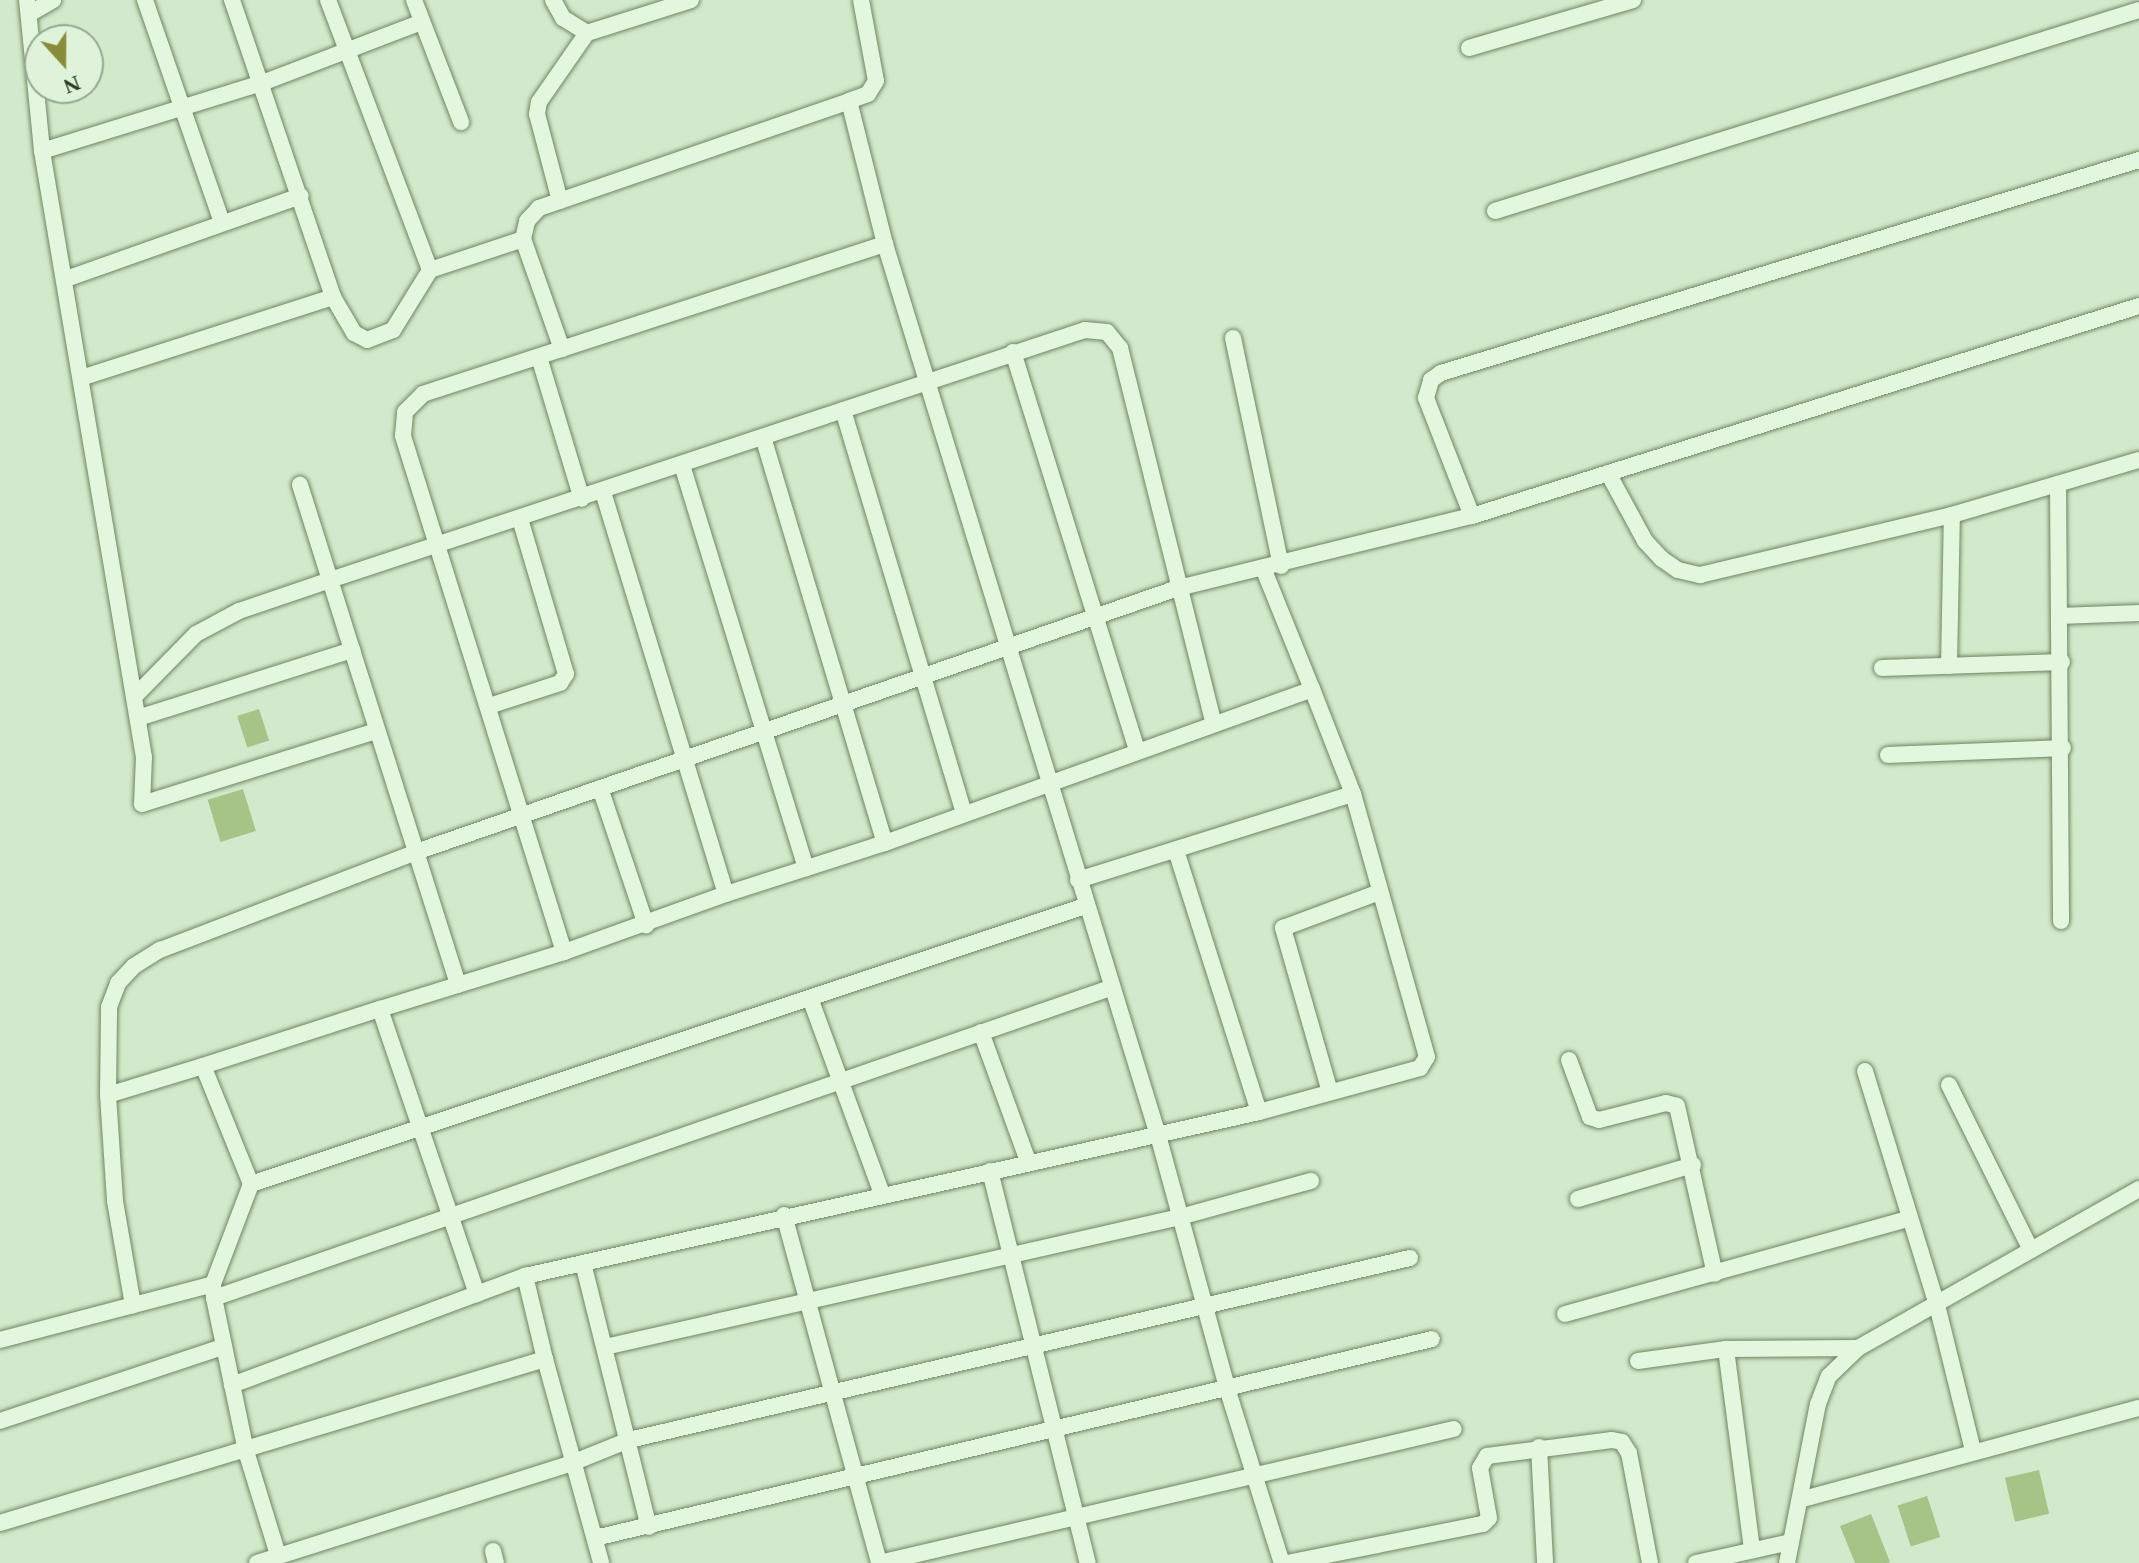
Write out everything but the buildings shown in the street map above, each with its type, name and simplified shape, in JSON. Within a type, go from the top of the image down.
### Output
[{"type":"street","points":[[53,0],[28,7],[42,151],[84,377],[144,757],[142,804],[377,731]]},
{"type":"street","points":[[145,0],[222,222]]},
{"type":"street","points":[[232,0],[333,297],[354,333],[367,340],[379,338],[393,330],[430,270],[523,239]]},
{"type":"street","points":[[328,0],[344,51],[430,270]]},
{"type":"street","points":[[414,0],[461,122]]},
{"type":"street","points":[[553,0],[563,18],[587,33]]},
{"type":"street","points":[[560,201],[537,114],[539,102],[587,33],[691,0]]},
{"type":"street","points":[[562,349],[523,239],[533,214],[560,201],[868,94],[876,81],[861,0]]},
{"type":"street","points":[[1469,48],[1633,0]]},
{"type":"street","points":[[1495,211],[2139,10]]},
{"type":"street","points":[[42,151],[262,83],[422,22]]},
{"type":"street","points":[[849,101],[924,383],[1158,1135],[1227,1388],[1284,1563],[1483,1524],[1489,1518],[1482,1461],[1539,1447],[1622,1442],[1629,1453],[1650,1563]]},
{"type":"street","points":[[1472,516],[1426,398],[1431,380],[1441,373],[2139,160]]},
{"type":"street","points":[[66,279],[301,196]]},
{"type":"street","points":[[564,952],[440,546],[403,436],[405,412],[423,394],[885,244]]},
{"type":"street","points":[[84,377],[333,297]]},
{"type":"street","points":[[133,1305],[115,1201],[108,1095],[109,1007],[118,983],[134,966],[160,950],[416,852],[682,757],[1178,588],[1281,566],[1472,516],[2139,306]]},
{"type":"street","points":[[134,697],[196,634],[239,611],[1085,330],[1107,332],[1120,348],[1213,721]]},
{"type":"street","points":[[1233,338],[1281,566]]},
{"type":"street","points":[[1013,352],[1137,751]]},
{"type":"street","points":[[539,357],[582,499]]},
{"type":"street","points":[[843,410],[964,814]]},
{"type":"street","points":[[763,437],[885,843]]},
{"type":"street","points":[[1608,473],[1653,550],[1678,570],[1700,575],[1952,515],[2139,460]]},
{"type":"street","points":[[682,465],[806,868]]},
{"type":"street","points":[[2058,484],[2063,748],[2061,921]]},
{"type":"street","points":[[300,485],[458,985]]},
{"type":"street","points":[[603,492],[726,894]]},
{"type":"street","points":[[1949,666],[1952,515]]},
{"type":"street","points":[[489,706],[560,683],[566,674],[520,519]]},
{"type":"street","points":[[232,1385],[525,1276],[784,1215],[1259,1112],[1420,1068],[1427,1057],[1353,794],[1264,570]]},
{"type":"street","points":[[2060,616],[2139,613]]},
{"type":"street","points":[[138,718],[352,650]]},
{"type":"street","points":[[1882,668],[2062,662]]},
{"type":"street","points":[[108,1095],[646,925],[726,894],[885,843],[1050,784],[1213,721],[1312,689]]},
{"type":"street","points":[[1888,755],[2063,748]]},
{"type":"street","points":[[600,788],[646,925]]},
{"type":"street","points":[[1078,880],[1353,794]]},
{"type":"street","points":[[1176,850],[1259,1112]]},
{"type":"street","points":[[1330,1092],[1283,928],[1380,892]]},
{"type":"street","points":[[251,1184],[1085,906]]},
{"type":"street","points":[[0,1340],[133,1305],[214,1291],[1110,988]]},
{"type":"street","points":[[810,998],[882,1194]]},
{"type":"street","points":[[380,1009],[477,1294]]},
{"type":"street","points":[[981,1032],[1028,1161]]},
{"type":"street","points":[[1569,1060],[1590,1117],[1599,1120],[1666,1103],[1677,1106],[1693,1165],[1715,1274]]},
{"type":"street","points":[[203,1066],[251,1184],[214,1291],[222,1347],[246,1451],[278,1555]]},
{"type":"street","points":[[1865,1071],[1908,1219],[1937,1305],[1973,1450]]},
{"type":"street","points":[[1949,1085],[2031,1250]]},
{"type":"street","points":[[1578,1199],[1693,1165]]},
{"type":"street","points":[[990,1171],[1088,1563]]},
{"type":"street","points":[[605,1347],[1180,1217],[1311,1181]]},
{"type":"street","points":[[1787,1563],[1803,1499],[1818,1404],[1829,1376],[1858,1348],[2139,1189]]},
{"type":"street","points":[[784,1215],[809,1299],[829,1393],[879,1563],[1254,1473],[1454,1429]]},
{"type":"street","points":[[1565,1314],[1908,1219]]},
{"type":"street","points":[[257,1563],[572,1463],[629,1440],[1410,1258]]},
{"type":"street","points":[[583,1263],[649,1527]]},
{"type":"street","points":[[525,1276],[572,1463],[601,1563]]},
{"type":"street","points":[[595,1538],[1432,1339]]},
{"type":"street","points":[[0,1421],[222,1347]]},
{"type":"street","points":[[1638,1361],[1726,1349],[1858,1348]]},
{"type":"street","points":[[1726,1349],[1752,1550]]},
{"type":"street","points":[[0,1523],[545,1359]]},
{"type":"street","points":[[1803,1499],[1973,1450],[2139,1408]]},
{"type":"street","points":[[1539,1447],[1545,1563]]},
{"type":"street","points":[[1696,1563],[1791,1542]]}]
